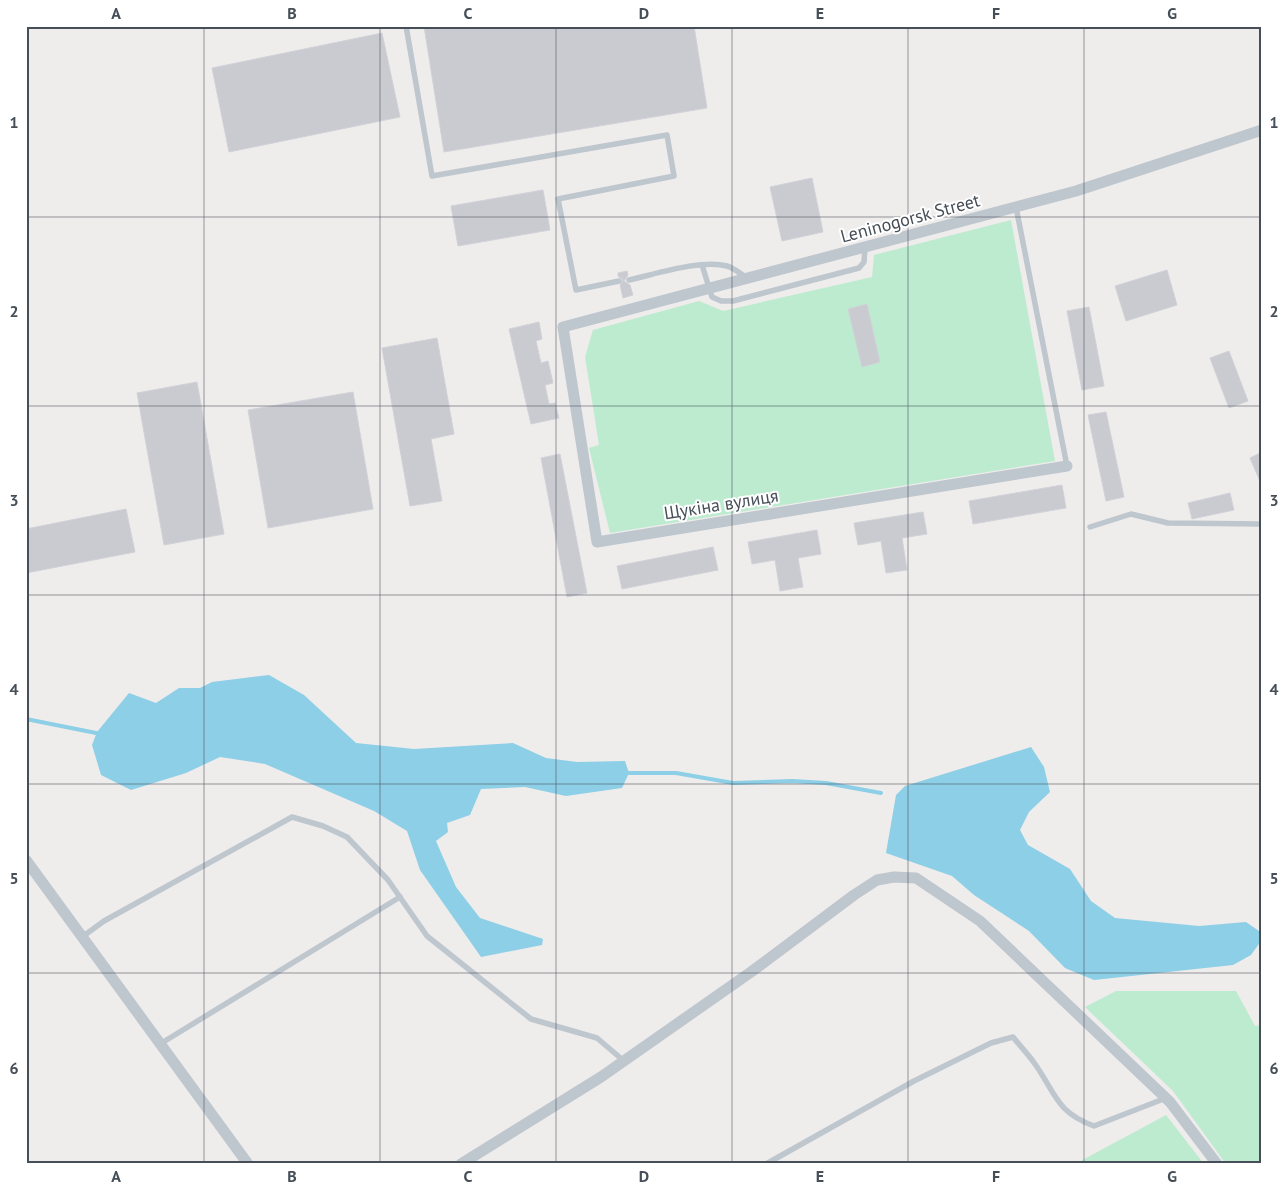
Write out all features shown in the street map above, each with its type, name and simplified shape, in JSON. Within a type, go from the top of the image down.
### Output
[{"type":"street","name":"Leninogorsk Street","points":[[563,327],[1110,182],[1262,130]]},
{"type":"street","name":"Щукіна вулиця","points":[[563,327],[597,542],[1066,466]]},
{"type":"street","points":[[26,860],[248,1164]]},
{"type":"street","points":[[461,1164],[576,1094],[751,972],[854,895],[877,880],[894,876],[916,878],[980,921],[1166,1098],[1217,1164]]},
{"type":"lane","points":[[406,26],[432,176],[667,135],[674,176],[558,199],[576,290],[619,281]]},
{"type":"lane","points":[[1016,208],[1066,466]]},
{"type":"lane","points":[[702,265],[712,297],[722,301],[732,301],[859,268],[864,262],[865,248]]},
{"type":"lane","points":[[629,280],[702,265],[728,266],[747,278]]},
{"type":"lane","points":[[1090,527],[1131,514],[1168,523],[1262,524]]},
{"type":"lane","points":[[82,937],[104,921],[292,817],[323,826],[347,837],[388,880],[427,936],[531,1019],[598,1038],[624,1061]]},
{"type":"lane","points":[[160,1044],[400,897]]},
{"type":"lane","points":[[766,1164],[914,1081],[991,1043],[1013,1037],[1035,1064],[1062,1107],[1076,1119],[1094,1126],[1166,1098]]},
{"type":"green space","points":[[1011,220],[1055,461],[610,533],[589,448],[599,445],[585,357],[593,330],[699,301],[723,311],[872,277],[874,255]]},
{"type":"green space","points":[[1116,991],[1236,991],[1255,1026],[1262,1025],[1262,1164],[1226,1164],[1173,1091],[1085,1007]]},
{"type":"green space","points":[[1166,1115],[1204,1164],[1075,1164]]},
{"type":"water","points":[[269,675],[304,695],[356,743],[414,749],[513,743],[546,758],[577,762],[625,761],[629,773],[622,788],[566,796],[525,787],[481,789],[470,815],[447,823],[448,832],[436,841],[456,887],[480,918],[543,939],[542,945],[481,957],[420,870],[407,831],[374,811],[265,764],[220,757],[186,773],[131,790],[101,775],[92,745],[97,732],[129,693],[156,703],[179,688],[200,688],[212,682]]},
{"type":"water","points":[[1031,747],[1044,767],[1050,792],[1029,812],[1020,830],[1028,845],[1070,869],[1091,901],[1115,918],[1199,926],[1246,922],[1259,931],[1261,941],[1251,955],[1233,965],[1094,980],[1065,968],[1029,931],[974,895],[952,876],[886,853],[896,795],[905,786]]},
{"type":"building","points":[[424,26],[694,26],[707,108],[444,152]]},
{"type":"building","points":[[382,33],[400,117],[229,152],[212,68]]},
{"type":"building","points":[[812,178],[823,232],[782,241],[770,187]]},
{"type":"building","points":[[543,190],[550,230],[458,246],[451,206]]},
{"type":"building","points":[[1167,270],[1177,305],[1126,321],[1115,286]]},
{"type":"building","points":[[627,271],[628,275],[624,281],[630,285],[633,295],[623,298],[620,285],[623,280],[618,276],[618,273]]},
{"type":"building","points":[[867,304],[880,362],[862,367],[848,309]]},
{"type":"building","points":[[1089,307],[1104,386],[1082,390],[1067,311]]},
{"type":"building","points":[[539,322],[542,339],[536,341],[541,363],[548,361],[553,383],[545,385],[549,404],[555,403],[559,418],[531,424],[509,329]]},
{"type":"building","points":[[437,338],[454,434],[431,439],[442,501],[410,506],[382,348]]},
{"type":"building","points":[[1229,351],[1248,401],[1229,408],[1210,358]]},
{"type":"building","points":[[197,382],[224,534],[164,545],[137,393]]},
{"type":"building","points":[[353,392],[373,509],[268,528],[248,410]]},
{"type":"building","points":[[1106,412],[1124,497],[1106,501],[1088,415]]},
{"type":"building","points":[[1262,452],[1262,486],[1250,458]]},
{"type":"building","points":[[560,454],[587,593],[567,597],[541,458]]},
{"type":"building","points":[[1062,485],[1066,508],[973,524],[969,501]]},
{"type":"building","points":[[1230,493],[1234,510],[1192,519],[1188,503]]},
{"type":"building","points":[[126,509],[135,552],[26,573],[26,529]]},
{"type":"building","points":[[923,512],[927,534],[902,538],[907,570],[886,573],[881,541],[858,545],[854,523]]},
{"type":"building","points":[[817,530],[821,554],[798,558],[803,587],[780,591],[775,560],[752,564],[748,542]]},
{"type":"building","points":[[713,547],[718,570],[622,589],[617,566]]},
{"type":"waterway","points":[[26,719],[101,734]]},
{"type":"waterway","points":[[626,773],[676,773],[733,783],[792,781],[826,783],[881,793]]}]
